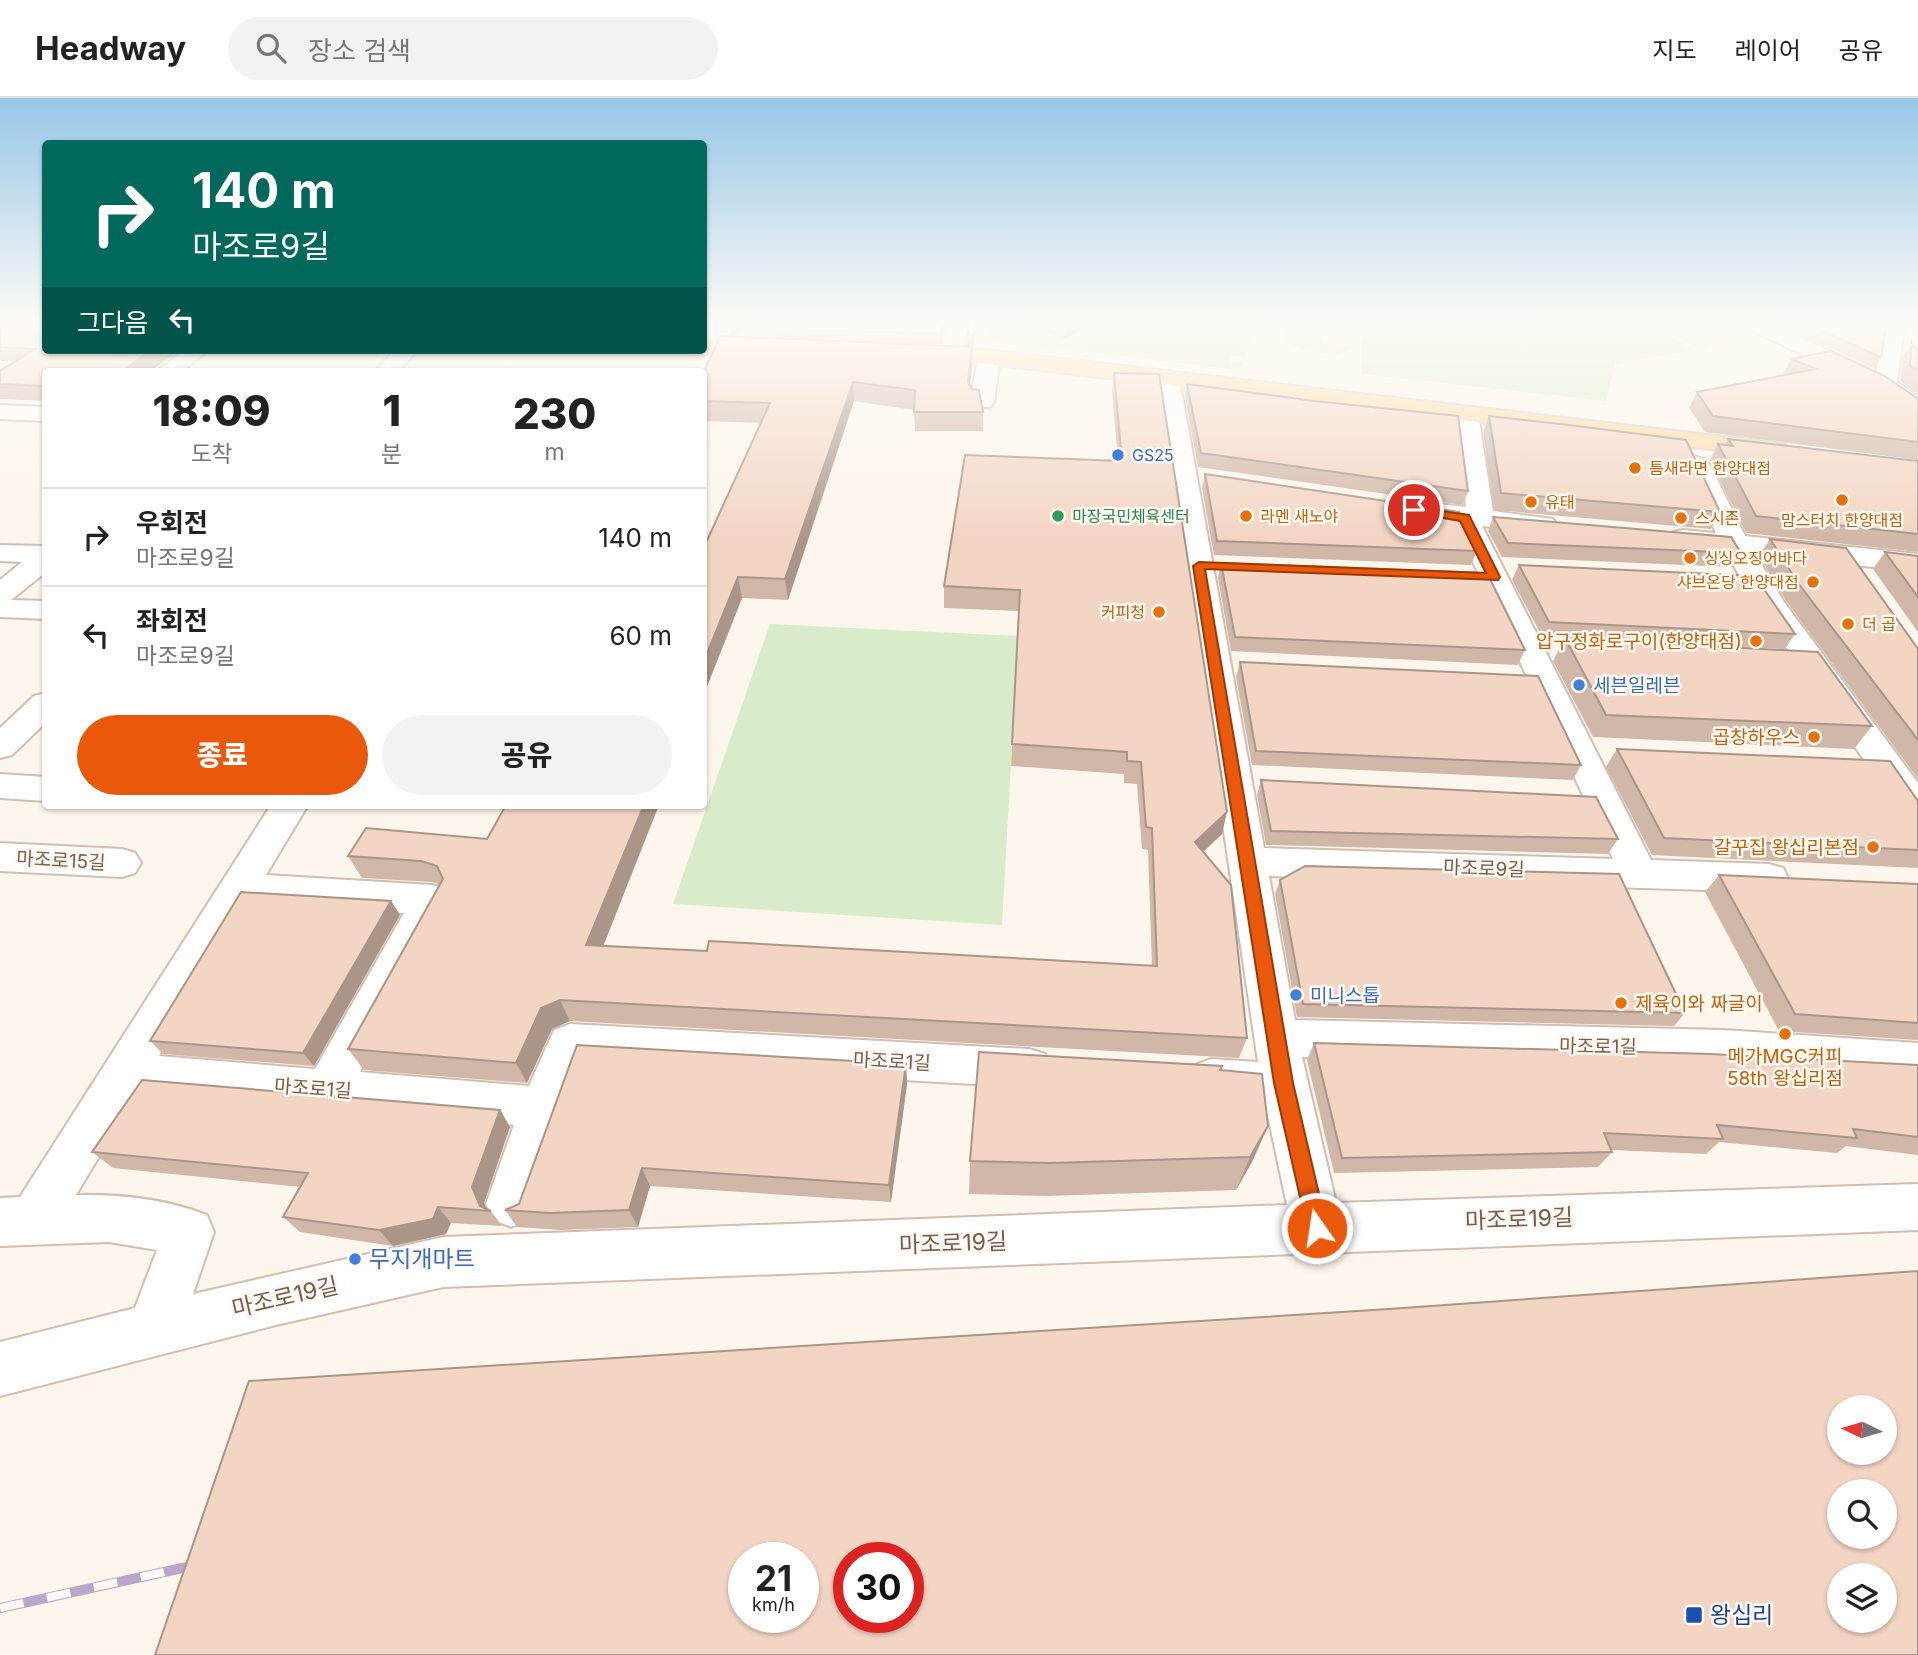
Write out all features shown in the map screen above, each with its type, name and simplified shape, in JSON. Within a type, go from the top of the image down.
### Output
[{"type":"main road","points":[[1310,395],[1794,453]]},
{"type":"street","points":[[982,402],[983,395]]},
{"type":"street","points":[[1173,395],[1197,477],[1248,779],[1247,861],[1283,1083],[1317,1228]]},
{"type":"street","points":[[1900,395],[1918,408]]},
{"type":"street","points":[[0,412],[42,414]]},
{"type":"street","points":[[1465,518],[1480,510],[1466,413]]},
{"type":"street","points":[[1684,439],[1734,542],[1743,579],[1813,663],[1916,804]]},
{"type":"street","points":[[1385,506],[1465,518],[1572,528]]},
{"type":"street","points":[[1465,518],[1638,872]]},
{"type":"street","points":[[1653,535],[1918,563]]},
{"type":"street","points":[[0,553],[42,556]]},
{"type":"street","points":[[1845,555],[1868,589]]},
{"type":"street","points":[[0,594],[42,559]]},
{"type":"street","points":[[0,608],[42,610]]},
{"type":"street","points":[[1774,661],[1813,663]]},
{"type":"street","points":[[0,747],[42,707]]},
{"type":"street","points":[[1579,751],[1621,753]]},
{"type":"street","points":[[1844,763],[1886,765]]},
{"type":"street","points":[[0,786],[42,789]]},
{"type":"street","points":[[1560,795],[1601,797]]},
{"type":"street","points":[[16,1222],[126,1073],[288,809]]},
{"type":"street","name":"마조로15길","points":[[0,857],[122,863]]},
{"type":"street","name":"마조로9길","points":[[1247,861],[1798,879]]},
{"type":"street","points":[[241,888],[432,900],[327,1089]]},
{"type":"street","name":"마조로1길","points":[[1277,1038],[1724,1049],[1918,1062]]},
{"type":"street","name":"마조로1길","points":[[511,1204],[543,1107],[570,1043],[1064,1070]]},
{"type":"street","name":"마조로1길","points":[[126,1073],[543,1107]]},
{"type":"street","points":[[1174,1076],[1283,1083]]},
{"type":"street","name":"마조로19길","points":[[0,1369],[155,1329],[443,1262],[1613,1216],[1918,1208]]},
{"type":"street","points":[[16,1222],[109,1218],[189,1232],[155,1329]]},
{"type":"green space","points":[[1549,395],[1608,395],[1606,401]]},
{"type":"green space","points":[[770,624],[1018,636],[1002,925],[673,904]]},
{"type":"building","points":[[707,395],[849,395],[785,579],[738,577],[707,654],[707,540],[770,403],[707,401]]},
{"type":"building","points":[[915,395],[980,395],[983,412],[914,412]]},
{"type":"building","points":[[1116,395],[1162,395],[1227,812],[1195,842],[1231,885],[1247,1038],[560,1000],[541,1008],[516,1063],[348,1049],[443,879],[437,866],[421,861],[348,856],[366,828],[487,839],[504,809],[642,809],[586,945],[707,951],[709,941],[1157,966],[1152,828],[1146,827],[1141,762],[1127,761],[1127,752],[1012,744],[1020,590],[944,586],[965,455],[1122,461]]},
{"type":"building","points":[[1189,395],[1267,395],[1458,416],[1468,491],[1201,453]]},
{"type":"building","points":[[1699,395],[1912,395],[1918,399],[1918,442],[1713,416]]},
{"type":"building","points":[[1489,416],[1686,440],[1720,512],[1501,493]]},
{"type":"building","points":[[1728,439],[1918,461],[1918,534],[1756,516],[1718,444],[1733,446]]},
{"type":"building","points":[[1205,474],[1459,512],[1477,551],[1217,541]]},
{"type":"building","points":[[1493,517],[1731,537],[1741,553],[1508,543]]},
{"type":"building","points":[[1770,539],[1846,548],[1918,649],[1918,740],[1798,583]]},
{"type":"building","points":[[1885,552],[1918,556],[1918,597]]},
{"type":"building","points":[[1221,563],[1487,573],[1525,650],[1235,637]]},
{"type":"building","points":[[1519,565],[1755,576],[1795,634],[1549,622]]},
{"type":"building","points":[[1565,638],[1818,652],[1872,726],[1606,715]]},
{"type":"building","points":[[1240,662],[1538,676],[1581,765],[1256,751]]},
{"type":"building","points":[[1617,749],[1890,761],[1918,801],[1918,850],[1664,838]]},
{"type":"building","points":[[1261,780],[1596,797],[1618,839],[1271,831]]},
{"type":"building","points":[[1305,866],[1619,874],[1685,1013],[1303,1004],[1280,880]]},
{"type":"building","points":[[1719,875],[1918,884],[1918,1023],[1795,1014]]},
{"type":"building","points":[[241,892],[391,901],[303,1053],[150,1041]]},
{"type":"building","points":[[1314,1043],[1710,1054],[1918,1065],[1918,1137],[1853,1129],[1857,1138],[1717,1125],[1723,1139],[1604,1133],[1612,1152],[1342,1158]]},
{"type":"building","points":[[577,1045],[906,1064],[889,1185],[642,1168],[629,1210],[550,1213],[505,1210],[519,1204]]},
{"type":"building","points":[[979,1052],[1222,1066],[1220,1070],[1262,1074],[1268,1126],[1250,1157],[1050,1163],[970,1161]]},
{"type":"building","points":[[142,1080],[500,1110],[472,1187],[480,1206],[491,1211],[438,1207],[433,1219],[379,1230],[283,1217],[308,1173],[92,1152]]},
{"type":"building","points":[[1918,1271],[1918,1655],[155,1655],[249,1381],[1389,1309]]},
{"type":"railway","points":[[0,1608],[205,1563]]},
{"type":"place","name":"GS25","points":[[1118,455]]},
{"type":"place","name":"틈새라면 한양대점","points":[[1635,468]]},
{"type":"place","name":"맘스터치 한양대점","points":[[1842,500]]},
{"type":"place","name":"유태","points":[[1531,502]]},
{"type":"place","name":"마장국민체육센터","points":[[1058,516]]},
{"type":"place","name":"라멘 새노야","points":[[1246,516]]},
{"type":"place","name":"스시존","points":[[1681,518]]},
{"type":"place","name":"싱싱오징어바다","points":[[1690,558]]},
{"type":"place","name":"샤브온당 한양대점","points":[[1813,582]]},
{"type":"place","name":"커피청","points":[[1159,612]]},
{"type":"place","name":"더 곱","points":[[1848,624]]},
{"type":"place","name":"압구정화로구이(한양대점)","points":[[1756,641]]},
{"type":"place","name":"세븐일레븐","points":[[1579,685]]},
{"type":"place","name":"곱창하우스","points":[[1814,737]]},
{"type":"place","name":"갈꾸집 왕십리본점","points":[[1873,847]]},
{"type":"place","name":"미니스톱","points":[[1296,995]]},
{"type":"place","name":"제육이와 짜글이","points":[[1621,1003]]},
{"type":"place","name":"메가MGC커피 58th 왕십리점","points":[[1785,1034]]},
{"type":"place","name":"무지개마트","points":[[355,1259]]},
{"type":"place","name":"왕십리","points":[[1694,1615]]},
{"type":"route","points":[[1317,1228],[1283,1083],[1199,566],[1494,577],[1465,518],[1414,510]]}]
